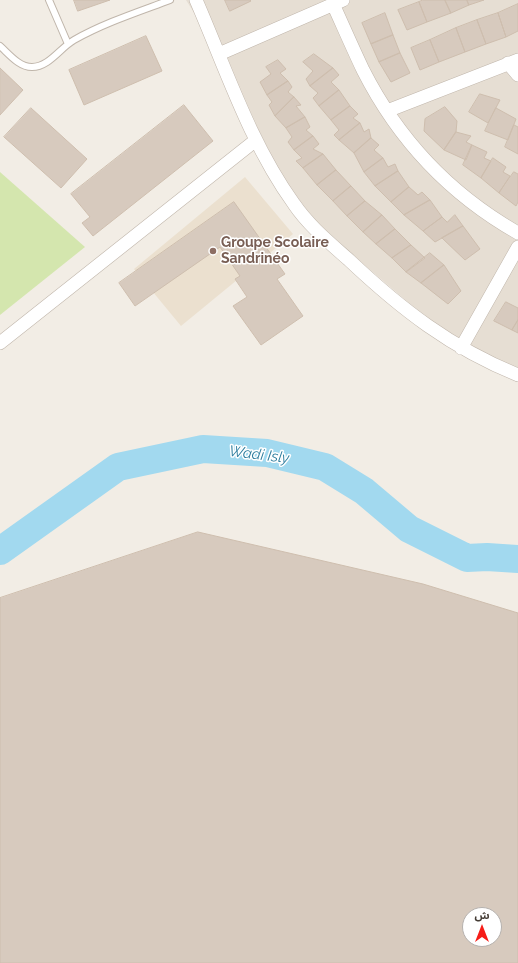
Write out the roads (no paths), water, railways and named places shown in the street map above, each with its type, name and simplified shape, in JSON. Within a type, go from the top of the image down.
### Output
[{"type":"street","points":[[196,0],[256,140],[294,205],[320,234],[401,307],[460,348],[518,375]]},
{"type":"street","points":[[219,54],[338,2],[364,71],[387,111],[416,150],[451,186],[483,211],[518,233]]},
{"type":"street","points":[[387,111],[513,62],[518,75]]},
{"type":"street","points":[[0,343],[256,140]]},
{"type":"street","points":[[460,348],[518,247]]},
{"type":"lane","points":[[49,0],[68,44]]},
{"type":"lane","points":[[0,46],[23,66],[31,67],[44,65],[68,44],[101,27],[170,0]]},
{"type":"waterway","name":"Wadi Isly","points":[[0,551],[118,467],[203,449],[267,453],[325,467],[364,491],[409,529],[467,558],[487,557],[518,559]]},
{"type":"place","name":"Groupe Scolaire Sandrinéo","points":[[213,251]]}]
